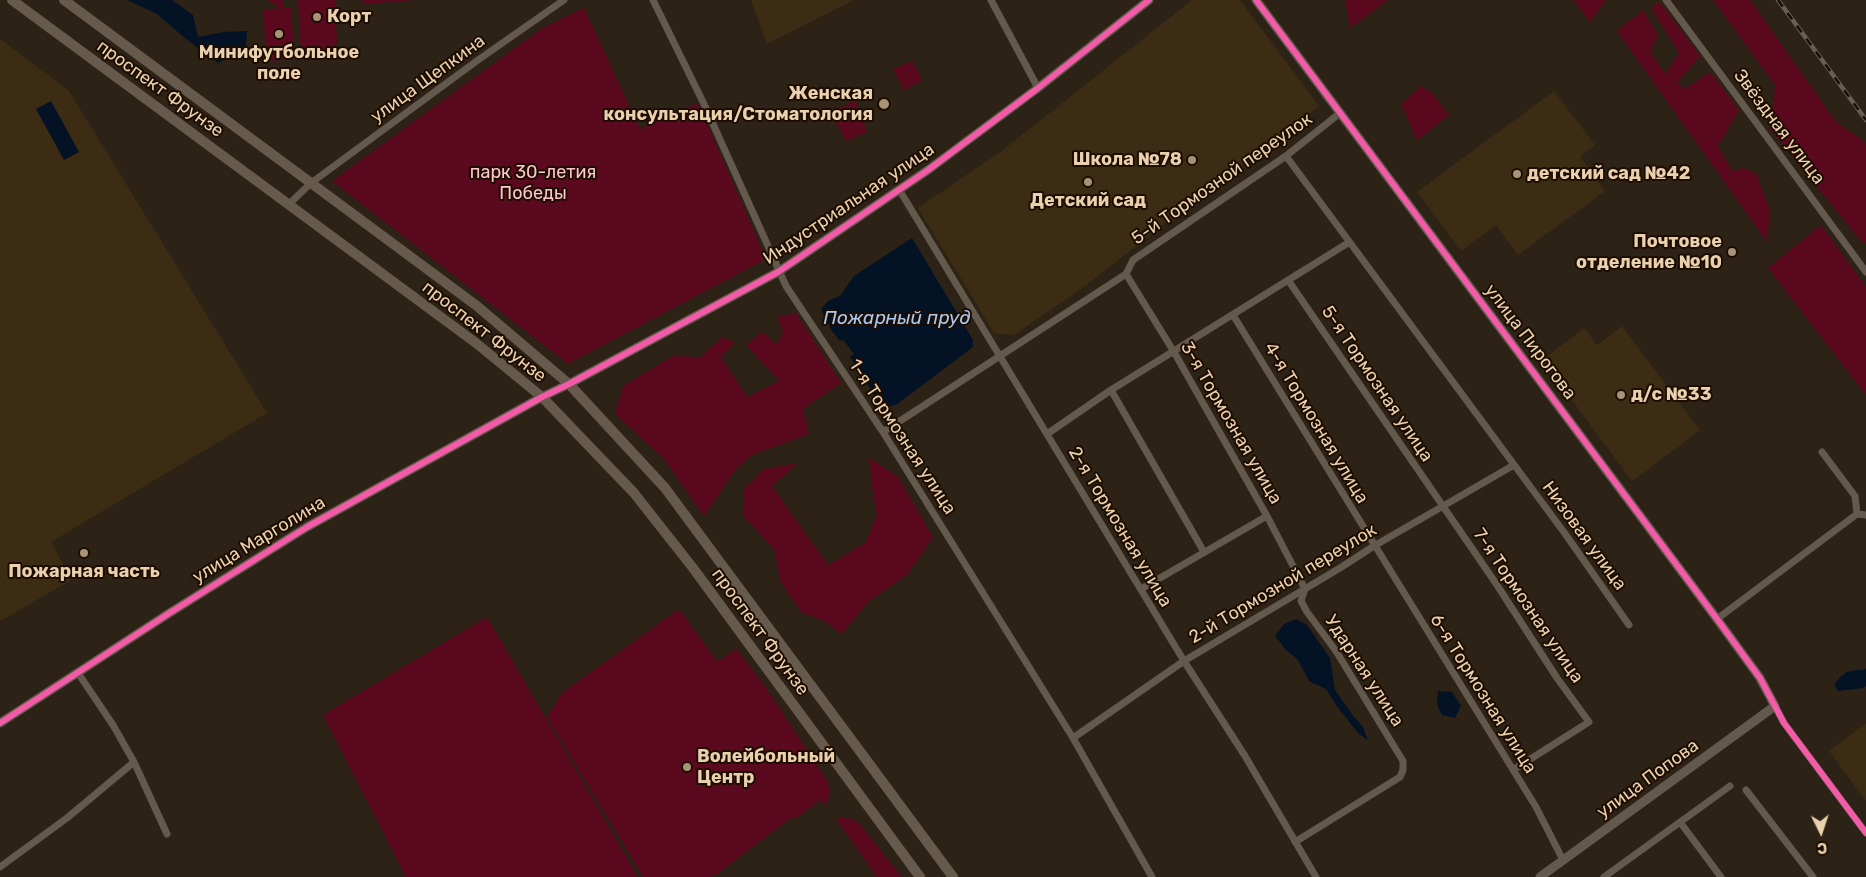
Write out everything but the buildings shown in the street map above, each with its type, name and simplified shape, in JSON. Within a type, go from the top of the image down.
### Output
[{"type":"main road","name":"проспект Фрунзе","points":[[12,0],[476,343],[542,396],[634,494],[681,553],[920,877]]},
{"type":"main road","name":"проспект Фрунзе","points":[[64,0],[477,306],[570,384],[665,488],[953,877]]},
{"type":"street","name":"улица Щепкина","points":[[288,205],[311,183],[478,60],[564,0]]},
{"type":"street","name":"1-я Тормозная улица","points":[[653,0],[704,104],[778,272],[883,432],[1073,738],[1152,877]]},
{"type":"street","points":[[992,0],[1038,88]]},
{"type":"street","name":"Индустриальная улица","points":[[542,396],[570,384],[778,272],[900,191],[1038,88],[1149,0]]},
{"type":"street","name":"улица Пирогова","points":[[1256,0],[1717,619],[1760,678],[1775,706]]},
{"type":"street","name":"Звёздная улица","points":[[1666,0],[1866,272]]},
{"type":"street","name":"5-й Тормозной переулок","points":[[883,432],[1126,274],[1133,260],[1286,156],[1340,113]]},
{"type":"street","points":[[1286,156],[1348,243],[1514,465]]},
{"type":"street","name":"2-я Тормозная улица","points":[[900,191],[1184,661],[1246,756],[1316,877]]},
{"type":"street","points":[[1047,434],[1112,390],[1348,243]]},
{"type":"street","name":"3-я Тормозная улица","points":[[1126,274],[1174,352],[1267,516],[1305,589]]},
{"type":"street","name":"5-я Тормозная улица","points":[[1288,280],[1442,506]]},
{"type":"street","name":"4-я Тормозная улица","points":[[1233,315],[1374,546]]},
{"type":"street","points":[[1112,390],[1204,552]]},
{"type":"street","name":"улица Марголина","points":[[0,723],[307,527],[542,396]]},
{"type":"street","points":[[1822,452],[1855,496],[1857,514]]},
{"type":"street","name":"2-й Тормозной переулок","points":[[1073,738],[1184,661],[1374,546],[1514,465]]},
{"type":"street","name":"Низовая улица","points":[[1514,465],[1629,625]]},
{"type":"street","name":"7-я Тормозная улица","points":[[1442,506],[1588,722],[1512,770]]},
{"type":"street","points":[[1717,619],[1857,514],[1866,515]]},
{"type":"street","points":[[1141,590],[1267,516]]},
{"type":"street","name":"6-я Тормозная улица","points":[[1374,546],[1536,807],[1563,860]]},
{"type":"street","name":"Ударная улица","points":[[1295,842],[1400,777],[1403,770],[1403,761],[1398,752],[1336,651],[1301,601],[1305,589]]},
{"type":"street","points":[[78,673],[113,725],[134,762],[167,834]]},
{"type":"street","points":[[1775,706],[1784,723],[1866,833]]},
{"type":"street","name":"улица Попова","points":[[1540,877],[1775,706]]},
{"type":"street","points":[[0,866],[67,818],[134,762]]},
{"type":"street","points":[[1604,877],[1730,786]]},
{"type":"street","points":[[1746,790],[1813,877]]},
{"type":"street","points":[[1680,822],[1721,877]]},
{"type":"shaded area","points":[[751,0],[854,0],[767,44]]},
{"type":"shaded area","points":[[1192,0],[1240,0],[1319,106],[1176,214],[1088,284],[1014,335],[994,333],[918,208],[1003,150]]},
{"type":"shaded area","points":[[0,39],[69,91],[267,413],[51,542],[71,580],[0,621]]},
{"type":"shaded area","name":"детский сад №42","points":[[1554,91],[1595,145],[1580,157],[1605,191],[1518,255],[1496,225],[1461,251],[1417,192]]},
{"type":"shaded area","name":"д/с №33","points":[[1622,326],[1700,430],[1632,481],[1542,360],[1584,328],[1597,345]]},
{"type":"shaded area","points":[[1866,723],[1866,801],[1829,751]]},
{"type":"green space","name":"Минифутбольное поле","points":[[267,0],[283,0],[284,8],[291,7],[295,59],[267,61],[263,10],[280,8]]},
{"type":"green space","name":"Корт","points":[[298,0],[335,0],[337,43],[334,47],[329,50],[309,51],[300,43]]},
{"type":"green space","points":[[362,0],[415,0],[363,4]]},
{"type":"green space","points":[[1345,0],[1388,0],[1350,28]]},
{"type":"green space","points":[[1573,0],[1606,0],[1590,22]]},
{"type":"green space","points":[[1713,0],[1750,0],[1836,122],[1862,140],[1866,145],[1866,244],[1862,242],[1770,129],[1775,85]]},
{"type":"green space","points":[[1659,1],[1700,56],[1677,83],[1685,89],[1710,72],[1739,110],[1718,146],[1732,171],[1743,168],[1756,173],[1770,211],[1767,242],[1617,31],[1643,10],[1658,35],[1650,51],[1665,74],[1679,53],[1651,8]]},
{"type":"green space","name":"парк 30-летия Победы","points":[[584,8],[640,129],[698,103],[766,259],[568,364],[332,181],[544,27]]},
{"type":"green space","points":[[912,61],[922,80],[904,90],[893,69]]},
{"type":"green space","points":[[1421,86],[1432,93],[1449,115],[1417,140],[1401,104]]},
{"type":"green space","points":[[855,100],[867,132],[846,141],[831,113]]},
{"type":"green space","points":[[1821,225],[1866,287],[1866,395],[1768,268]]},
{"type":"green space","points":[[796,313],[841,383],[803,409],[809,434],[752,455],[736,469],[704,516],[663,458],[615,414],[623,386],[673,356],[701,357],[722,337],[735,342],[721,357],[747,397],[779,381],[746,345],[762,332],[777,344],[783,332],[777,317]]},
{"type":"green space","points":[[870,458],[898,477],[933,537],[907,575],[868,602],[842,634],[826,622],[801,612],[780,581],[775,551],[744,516],[743,490],[764,469],[798,463],[772,486],[828,565],[865,543],[877,515],[871,482]]},
{"type":"green space","name":"Волейбольный Центр","points":[[679,609],[718,662],[736,648],[767,689],[828,782],[830,795],[825,805],[820,800],[795,819],[792,817],[713,877],[643,877],[547,717],[562,693]]},
{"type":"green space","points":[[487,617],[638,877],[406,877],[323,715]]},
{"type":"green space","points":[[849,818],[858,822],[902,877],[877,877],[836,819]]},
{"type":"water","points":[[127,0],[172,0],[193,15],[198,37],[224,32],[247,31],[246,48],[218,63],[157,14]]},
{"type":"water","points":[[51,101],[79,152],[64,160],[36,109]]},
{"type":"water","name":"Пожарный пруд","points":[[912,238],[973,340],[973,347],[896,405],[882,407],[850,357],[854,354],[843,340],[840,341],[832,331],[821,309],[828,301],[840,296],[854,276]]},
{"type":"water","points":[[1296,619],[1307,625],[1330,658],[1335,690],[1363,727],[1368,740],[1359,734],[1338,708],[1326,689],[1309,681],[1298,660],[1286,650],[1275,636],[1284,624]]},
{"type":"water","points":[[1866,668],[1866,686],[1863,688],[1838,691],[1834,685],[1847,672],[1864,670]]},
{"type":"water","points":[[1438,691],[1452,692],[1461,706],[1455,718],[1442,715],[1437,705]]},
{"type":"railway","points":[[1778,0],[1866,120]]},
{"type":"cycle path","points":[[0,723],[171,612],[307,527],[542,397],[778,272],[928,170],[1038,88],[1149,0]]},
{"type":"cycle path","points":[[1256,0],[1717,619],[1760,678],[1784,723],[1866,833]]},
{"type":"place","name":"Корт","points":[[317,17]]},
{"type":"place","name":"Минифутбольное поле","points":[[279,34]]},
{"type":"place","name":"Женская консультация/Стоматология","points":[[884,104]]},
{"type":"place","name":"Школа №78","points":[[1192,160]]},
{"type":"place","name":"детский сад №42","points":[[1517,174]]},
{"type":"place","name":"Детский сад","points":[[1088,182]]},
{"type":"place","name":"Почтовое отделение №10","points":[[1732,252]]},
{"type":"place","name":"д/с №33","points":[[1621,395]]},
{"type":"place","name":"Пожарная часть","points":[[84,553]]},
{"type":"place","name":"Волейбольный Центр","points":[[687,767]]}]
